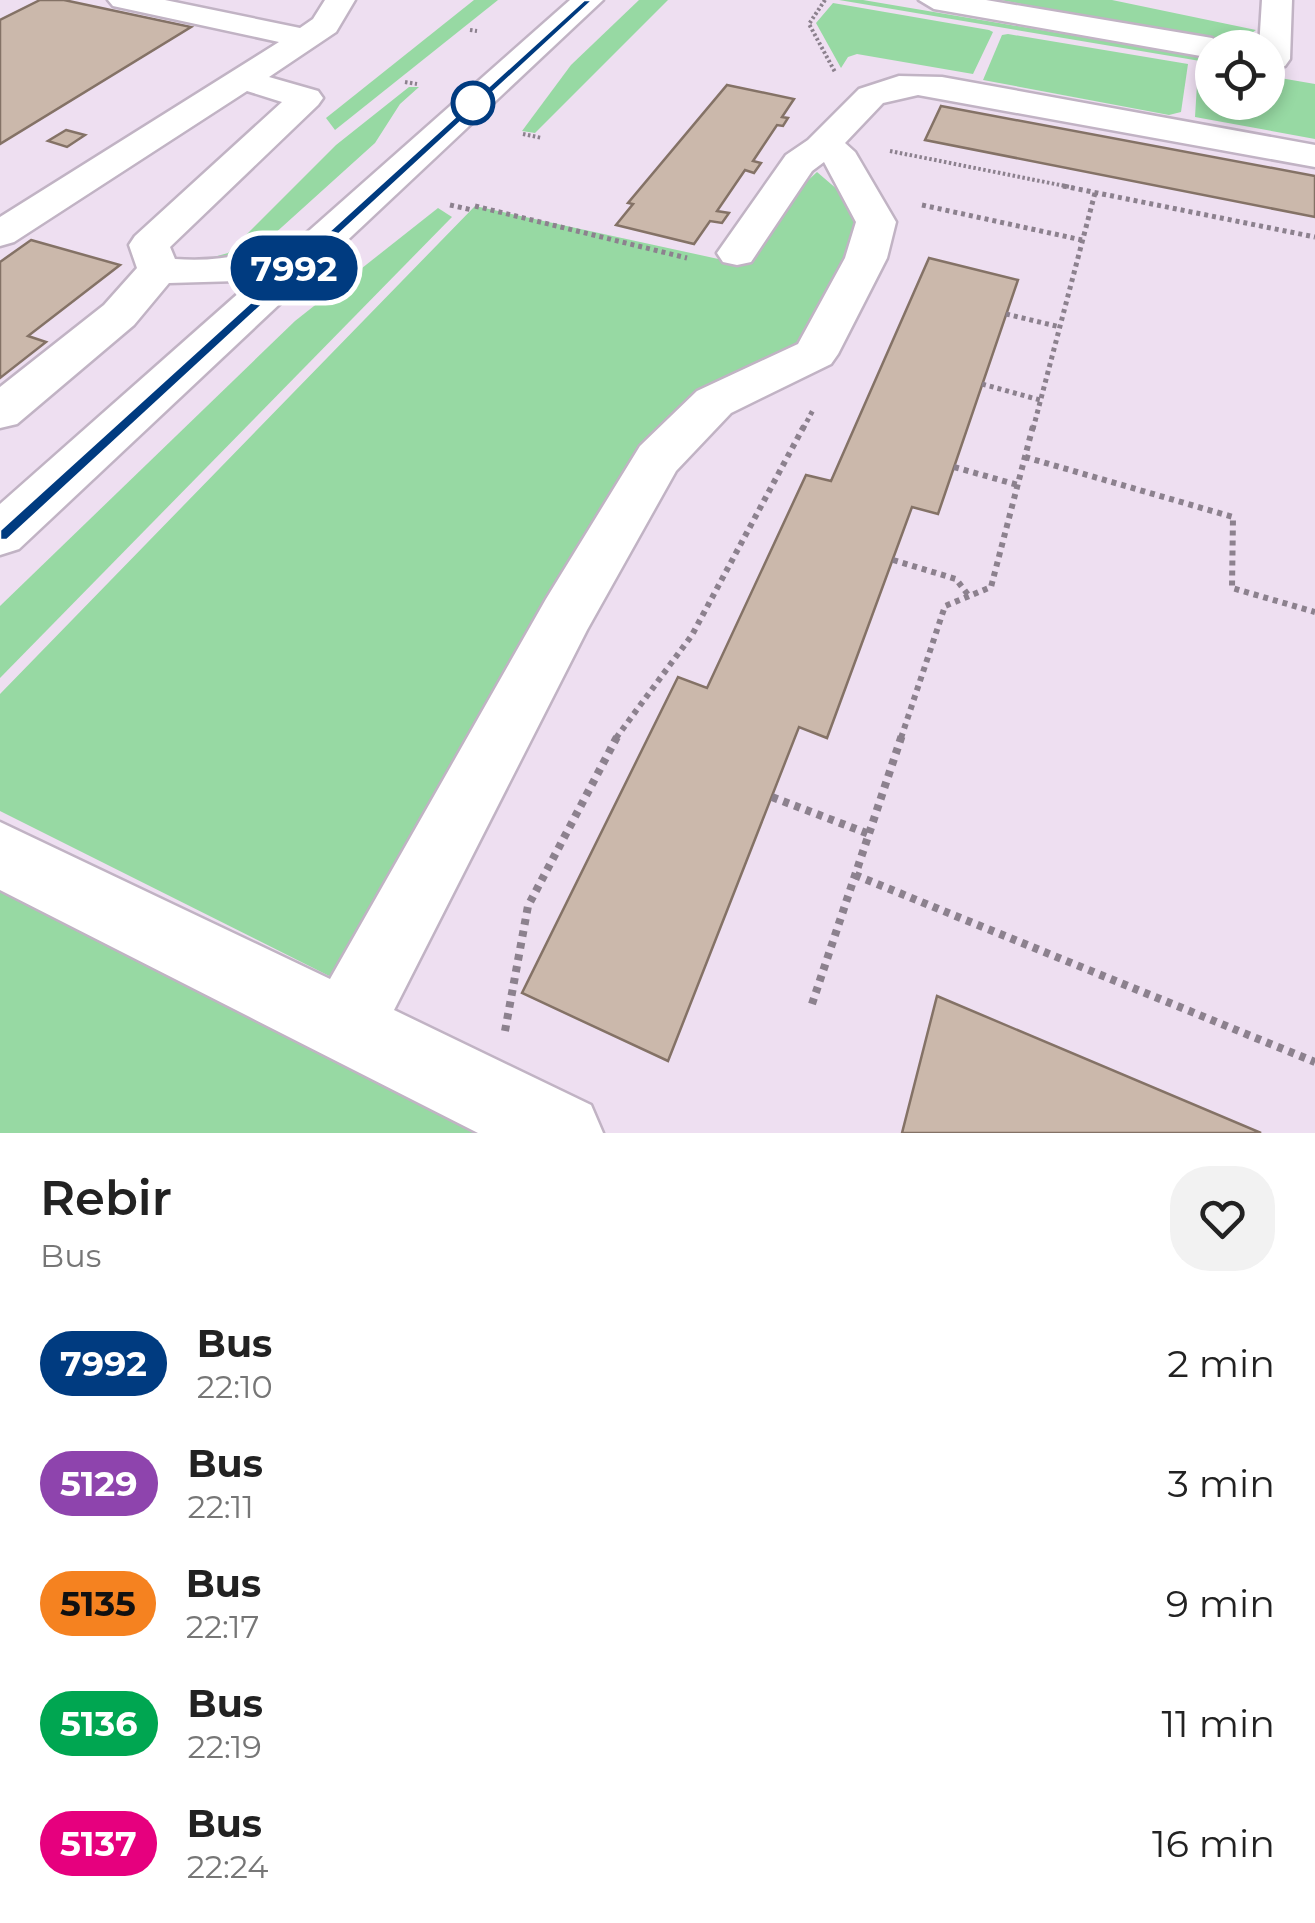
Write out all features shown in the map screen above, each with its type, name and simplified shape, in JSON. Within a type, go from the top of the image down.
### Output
[{"type":"main road","points":[[123,0],[306,39]]},
{"type":"main road","points":[[0,234],[247,81],[326,25],[340,0]]},
{"type":"main road","points":[[0,535],[588,0]]},
{"type":"main road","points":[[934,0],[1195,45]]},
{"type":"main road","points":[[1275,0],[1278,30]]},
{"type":"main road","points":[[158,269],[149,245],[306,98],[247,81]]},
{"type":"main road","points":[[718,256],[799,162],[825,143],[872,93],[907,84],[1315,156]]},
{"type":"main road","points":[[347,1023],[566,614],[658,460],[714,402],[815,354],[866,258],[876,222],[837,152],[825,143]]},
{"type":"main road","points":[[158,269],[190,275],[224,274],[316,248]]},
{"type":"main road","points":[[0,412],[119,315],[158,269]]},
{"type":"main road","points":[[0,854],[563,1133]]},
{"type":"path","points":[[824,0],[809,24],[834,79]]},
{"type":"path","points":[[470,30],[478,31]]},
{"type":"path","points":[[405,82],[418,84]]},
{"type":"path","points":[[523,134],[542,138]]},
{"type":"path","points":[[825,143],[1315,237]]},
{"type":"path","points":[[812,1004],[946,606],[991,587],[1095,192]]},
{"type":"path","points":[[908,202],[1082,240]]},
{"type":"path","points":[[450,205],[718,256]]},
{"type":"path","points":[[1006,314],[1060,327]]},
{"type":"path","points":[[982,384],[1040,400]]},
{"type":"path","points":[[483,1092],[504,1046],[528,906],[625,721],[692,635],[815,406]]},
{"type":"path","points":[[1025,457],[1234,516],[1232,588],[1315,612]]},
{"type":"path","points":[[954,467],[1018,485]]},
{"type":"path","points":[[892,560],[956,579],[969,596]]},
{"type":"path","points":[[772,796],[869,834]]},
{"type":"path","points":[[855,875],[1315,1062]]},
{"type":"green space","points":[[474,0],[498,0],[335,130],[326,118]]},
{"type":"green space","points":[[639,0],[668,0],[535,133],[522,131],[571,65]]},
{"type":"green space","points":[[839,0],[863,0],[1195,56],[1195,60]]},
{"type":"green space","points":[[1000,0],[1112,0],[1256,30],[1195,30],[1195,36]]},
{"type":"green space","points":[[833,3],[993,32],[973,74],[857,54],[848,57],[841,68],[816,23]]},
{"type":"green space","points":[[1002,35],[1188,64],[1181,112],[1169,115],[983,80]]},
{"type":"green space","points":[[1285,79],[1315,84],[1315,139],[1211,120],[1285,120]]},
{"type":"green space","points":[[409,87],[419,87],[400,104],[375,143],[251,255],[208,264],[210,258],[228,253],[336,145]]},
{"type":"green space","points":[[817,172],[845,196],[870,242],[815,354],[714,402],[363,993],[0,811],[0,694],[475,206],[723,260]]},
{"type":"green space","points":[[438,208],[452,217],[0,678],[0,606],[295,321]]},
{"type":"green space","points":[[0,856],[520,1133],[0,1133]]},
{"type":"building","points":[[40,0],[64,0],[191,27],[0,144],[0,20]]},
{"type":"building","points":[[727,85],[794,99],[782,117],[788,118],[783,126],[777,125],[753,161],[761,163],[754,173],[745,170],[717,211],[729,213],[722,223],[710,221],[694,244],[616,225],[633,204],[628,203]]},
{"type":"building","points":[[941,106],[1315,176],[1315,217],[925,140]]},
{"type":"building","points":[[66,130],[85,135],[67,147],[48,141]]},
{"type":"building","points":[[31,240],[120,265],[28,336],[46,342],[0,378],[0,262]]},
{"type":"building","points":[[929,258],[1018,280],[938,514],[912,507],[827,738],[799,727],[668,1061],[522,993],[678,677],[707,688],[806,475],[831,481]]},
{"type":"building","points":[[937,996],[1261,1133],[902,1133]]},
{"type":"bus line","name":"7992","points":[[0,535],[588,0]]}]
